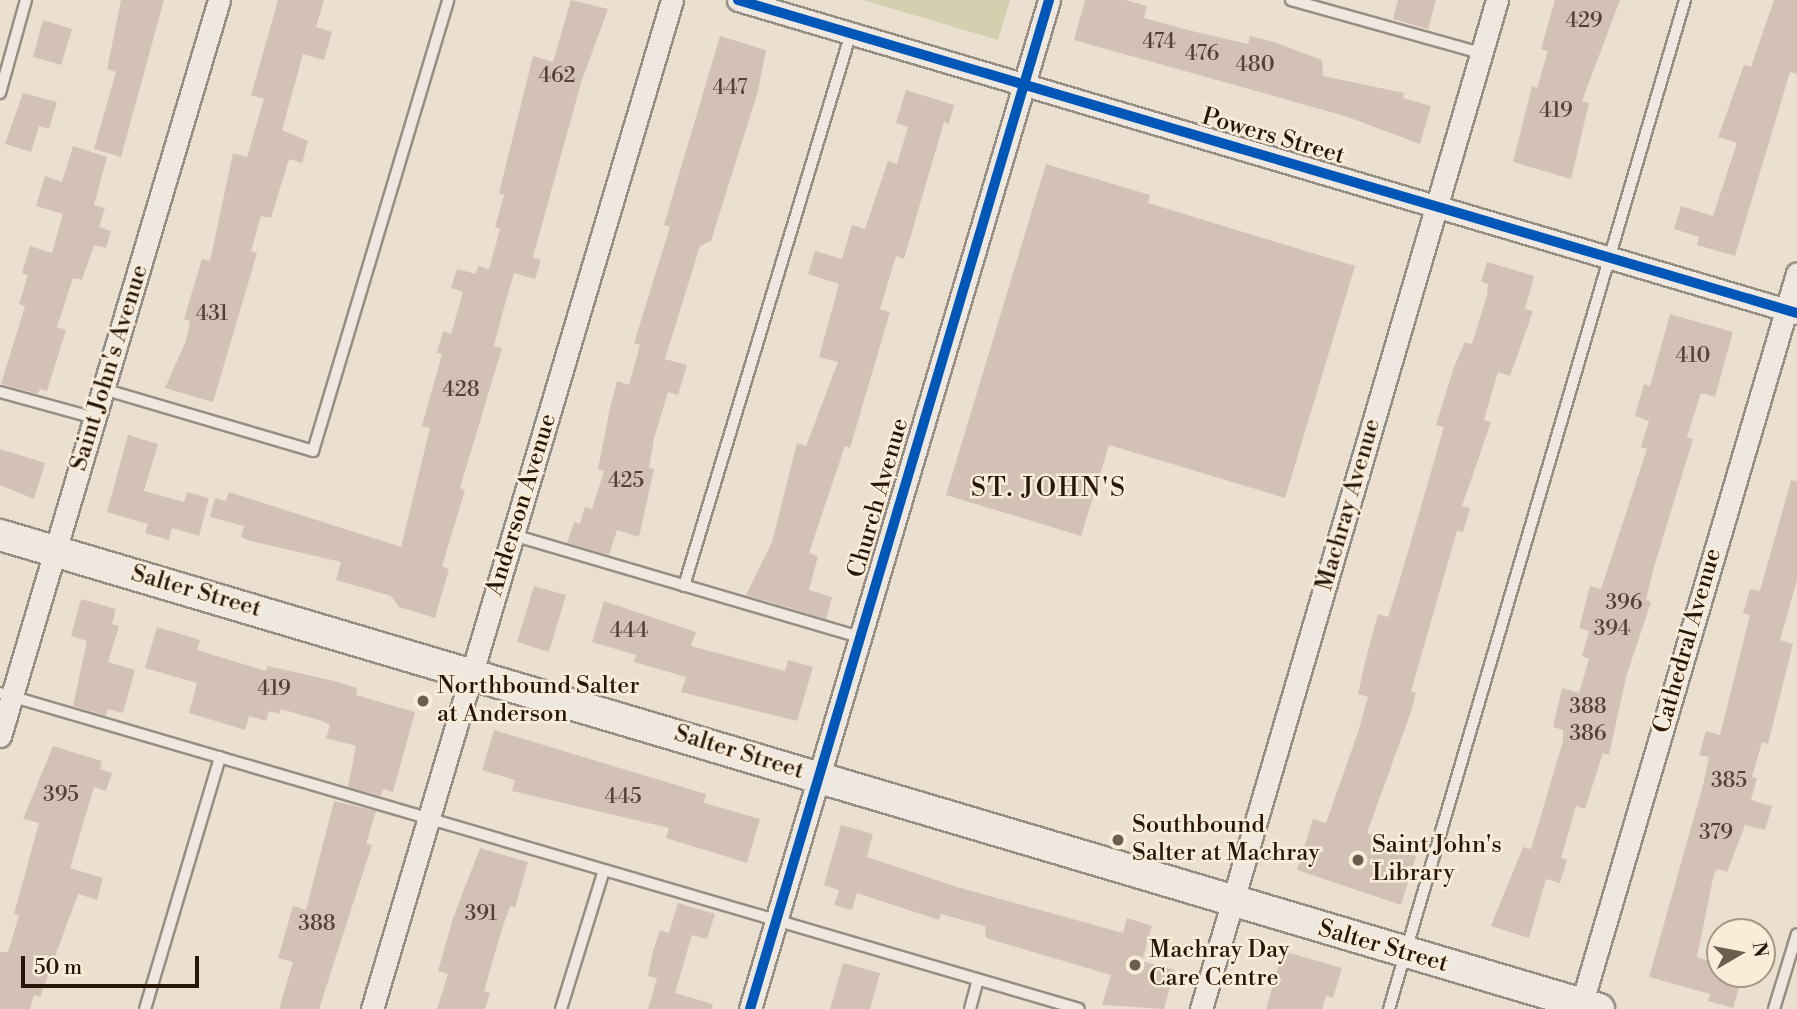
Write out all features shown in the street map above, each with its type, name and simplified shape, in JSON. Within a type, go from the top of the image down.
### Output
[{"type":"main road","name":"Salter Street","points":[[0,535],[819,776],[1233,903],[1587,1007]]},
{"type":"street","name":"Saint John's Avenue","points":[[0,736],[6,694],[55,551],[219,0]]},
{"type":"street","points":[[673,0],[680,0]]},
{"type":"street","name":"Anderson Avenue","points":[[372,1009],[673,0]]},
{"type":"street","name":"Powers Street","points":[[738,0],[1792,312]]},
{"type":"street","name":"Church Avenue","points":[[750,1009],[1049,0]]},
{"type":"street","name":"Machray Avenue","points":[[1201,1009],[1497,0]]},
{"type":"street","name":"Cathedral Avenue","points":[[1587,1007],[1792,312],[1797,273]]},
{"type":"lane","points":[[0,93],[26,0]]},
{"type":"lane","points":[[103,389],[313,451],[448,0]]},
{"type":"lane","points":[[1290,0],[1481,53]]},
{"type":"lane","points":[[1389,1009],[1685,0]]},
{"type":"lane","points":[[684,586],[851,33]]},
{"type":"lane","points":[[0,392],[94,418]]},
{"type":"lane","points":[[513,535],[860,637]]},
{"type":"lane","points":[[6,694],[1079,1009]]},
{"type":"lane","points":[[145,1009],[220,757]]},
{"type":"lane","points":[[561,1009],[604,870]]},
{"type":"lane","points":[[1774,1009],[1797,934]]},
{"type":"lane","points":[[970,1009],[978,979]]},
{"type":"shaded area","points":[[863,0],[1010,0],[998,40]]},
{"type":"building","points":[[121,0],[164,0],[121,157],[94,149],[116,72],[107,69]]},
{"type":"building","points":[[278,0],[324,0],[316,27],[332,32],[324,60],[303,54],[282,130],[308,141],[302,163],[289,159],[271,218],[261,216],[251,251],[257,253],[213,402],[165,388],[186,341],[190,321],[184,319],[202,259],[210,261],[233,153],[247,157],[264,99],[251,95]]},
{"type":"building","points":[[571,0],[608,9],[581,83],[533,257],[541,260],[535,279],[514,273],[503,311],[494,346],[502,348],[460,488],[465,490],[442,566],[449,569],[435,618],[399,607],[391,596],[336,580],[341,562],[247,540],[241,537],[244,526],[210,517],[215,498],[226,501],[229,492],[401,547],[430,428],[422,426],[442,354],[437,353],[443,331],[451,334],[463,292],[451,288],[457,269],[476,274],[478,266],[489,269],[500,229],[495,227],[504,195],[499,193],[533,56],[553,62]]},
{"type":"building","points":[[1085,0],[1125,0],[1147,6],[1144,18],[1248,44],[1250,36],[1274,42],[1322,60],[1323,76],[1404,93],[1403,98],[1431,106],[1420,144],[1345,116],[1074,40]]},
{"type":"building","points":[[1398,0],[1436,0],[1428,29],[1393,19]]},
{"type":"building","points":[[1555,0],[1620,0],[1582,101],[1589,103],[1571,179],[1513,162],[1532,86],[1537,88],[1548,51],[1541,49]]},
{"type":"building","points":[[1774,0],[1797,0],[1797,74],[1790,72],[1735,256],[1697,245],[1699,237],[1674,229],[1681,206],[1713,216],[1737,143],[1718,137],[1744,65],[1751,67]]},
{"type":"building","points":[[43,20],[72,29],[61,65],[33,57]]},
{"type":"building","points":[[720,36],[766,50],[758,91],[711,241],[700,246],[665,359],[687,365],[678,395],[668,392],[654,438],[649,468],[654,469],[639,537],[617,530],[609,555],[567,543],[574,522],[580,524],[585,507],[592,509],[604,471],[598,469],[617,381],[629,385],[640,345],[634,343],[670,227],[664,225]]},
{"type":"building","points":[[906,90],[954,105],[949,124],[944,122],[904,259],[896,256],[880,309],[890,312],[850,448],[845,446],[809,553],[818,556],[809,590],[832,597],[826,619],[746,595],[772,542],[797,443],[806,446],[838,362],[819,357],[839,284],[808,274],[815,251],[842,259],[852,225],[865,229],[888,161],[897,164],[908,127],[896,123]]},
{"type":"building","points":[[23,93],[57,102],[49,129],[39,126],[31,152],[5,144]]},
{"type":"building","points":[[73,146],[107,157],[94,205],[105,208],[99,227],[111,231],[106,248],[94,245],[82,280],[73,278],[57,327],[66,330],[47,391],[40,389],[38,394],[1,384],[25,306],[19,304],[28,275],[22,273],[30,246],[52,253],[63,214],[36,206],[45,176],[62,182]]},
{"type":"building","points":[[1046,164],[1150,195],[1148,203],[1355,266],[1285,498],[1109,445],[1081,536],[946,495]]},
{"type":"building","points":[[1487,262],[1534,276],[1525,309],[1533,311],[1510,376],[1498,372],[1484,420],[1491,422],[1462,506],[1470,508],[1463,532],[1457,531],[1411,691],[1416,693],[1412,709],[1367,833],[1392,841],[1390,849],[1416,856],[1401,905],[1297,870],[1313,819],[1326,823],[1358,732],[1368,697],[1358,694],[1378,614],[1388,617],[1398,586],[1444,427],[1436,425],[1454,367],[1465,342],[1472,344],[1487,295],[1488,284],[1481,282]]},
{"type":"building","points":[[1670,314],[1733,332],[1715,397],[1701,393],[1687,437],[1693,439],[1654,567],[1646,600],[1651,602],[1626,677],[1609,755],[1603,753],[1585,809],[1576,806],[1561,858],[1567,860],[1560,883],[1546,879],[1529,938],[1491,926],[1523,847],[1531,849],[1563,741],[1563,730],[1553,727],[1562,688],[1579,693],[1589,659],[1582,656],[1589,631],[1579,628],[1590,586],[1601,589],[1647,449],[1641,447],[1649,421],[1635,416],[1644,384],[1650,386]]},
{"type":"building","points":[[128,435],[158,444],[144,491],[184,502],[187,492],[209,498],[199,536],[172,528],[169,540],[145,533],[148,524],[107,512]]},
{"type":"building","points":[[0,449],[45,463],[34,499],[0,485]]},
{"type":"building","points":[[1791,480],[1797,481],[1797,580],[1780,640],[1793,644],[1768,744],[1762,742],[1752,777],[1757,778],[1751,800],[1772,806],[1765,830],[1745,825],[1727,872],[1717,869],[1714,874],[1697,957],[1706,960],[1706,988],[1739,988],[1733,1008],[1708,1001],[1710,994],[1649,977],[1703,785],[1709,757],[1699,755],[1706,731],[1720,735],[1750,615],[1743,613],[1750,589],[1760,591]]},
{"type":"building","points":[[534,586],[566,595],[549,652],[517,642]]},
{"type":"building","points":[[81,599],[116,609],[112,624],[119,626],[108,662],[135,670],[123,713],[108,709],[106,716],[73,706],[87,641],[71,636]]},
{"type":"building","points":[[604,601],[696,632],[691,646],[785,671],[788,660],[813,667],[797,721],[681,692],[686,677],[634,662],[636,655],[592,642]]},
{"type":"building","points":[[157,627],[200,640],[197,650],[266,671],[268,666],[334,681],[357,688],[356,695],[415,712],[393,792],[383,789],[381,796],[348,787],[356,746],[326,738],[330,725],[322,721],[281,709],[279,714],[269,711],[266,721],[249,716],[245,730],[189,713],[197,683],[145,668]]},
{"type":"building","points":[[494,730],[706,794],[704,803],[760,819],[747,863],[666,838],[669,828],[512,791],[515,780],[482,770]]},
{"type":"building","points":[[53,746],[102,761],[100,769],[112,773],[106,791],[94,787],[70,868],[103,878],[97,900],[78,894],[40,997],[34,995],[30,1009],[0,1009],[0,952],[8,952],[19,915],[14,914],[39,823],[23,819]]},
{"type":"building","points":[[334,801],[376,811],[366,844],[372,845],[319,1009],[279,1009],[293,962],[278,958],[293,906],[306,910]]},
{"type":"building","points":[[841,825],[873,834],[867,857],[957,887],[1123,933],[1127,918],[1152,926],[1142,961],[1175,970],[1164,1009],[1102,1005],[1111,975],[986,938],[985,926],[941,914],[939,920],[857,893],[852,910],[834,905],[839,890],[824,885]]},
{"type":"building","points":[[480,848],[528,862],[515,908],[510,906],[501,932],[484,991],[490,993],[485,1009],[437,1009],[448,974],[438,971],[453,918]]},
{"type":"building","points":[[678,903],[715,914],[707,939],[692,935],[675,993],[713,1004],[712,1009],[648,1009],[657,978],[648,976],[653,951],[660,930],[669,933]]},
{"type":"building","points":[[1283,951],[1342,968],[1333,998],[1326,996],[1322,1009],[1266,1009]]},
{"type":"building","points":[[843,963],[880,973],[870,1009],[830,1009]]},
{"type":"cycle path","points":[[738,0],[1797,313]]},
{"type":"cycle path","points":[[750,1009],[1049,0]]},
{"type":"place","name":"Northbound Salter at Anderson","points":[[423,701]]},
{"type":"place","name":"Southbound Salter at Machray","points":[[1118,840]]},
{"type":"place","name":"Saint John's Library","points":[[1358,860]]},
{"type":"place","name":"Machray Day Care Centre","points":[[1135,965]]},
{"type":"district","name":"ST. JOHN'S","points":[[1049,489]]}]
